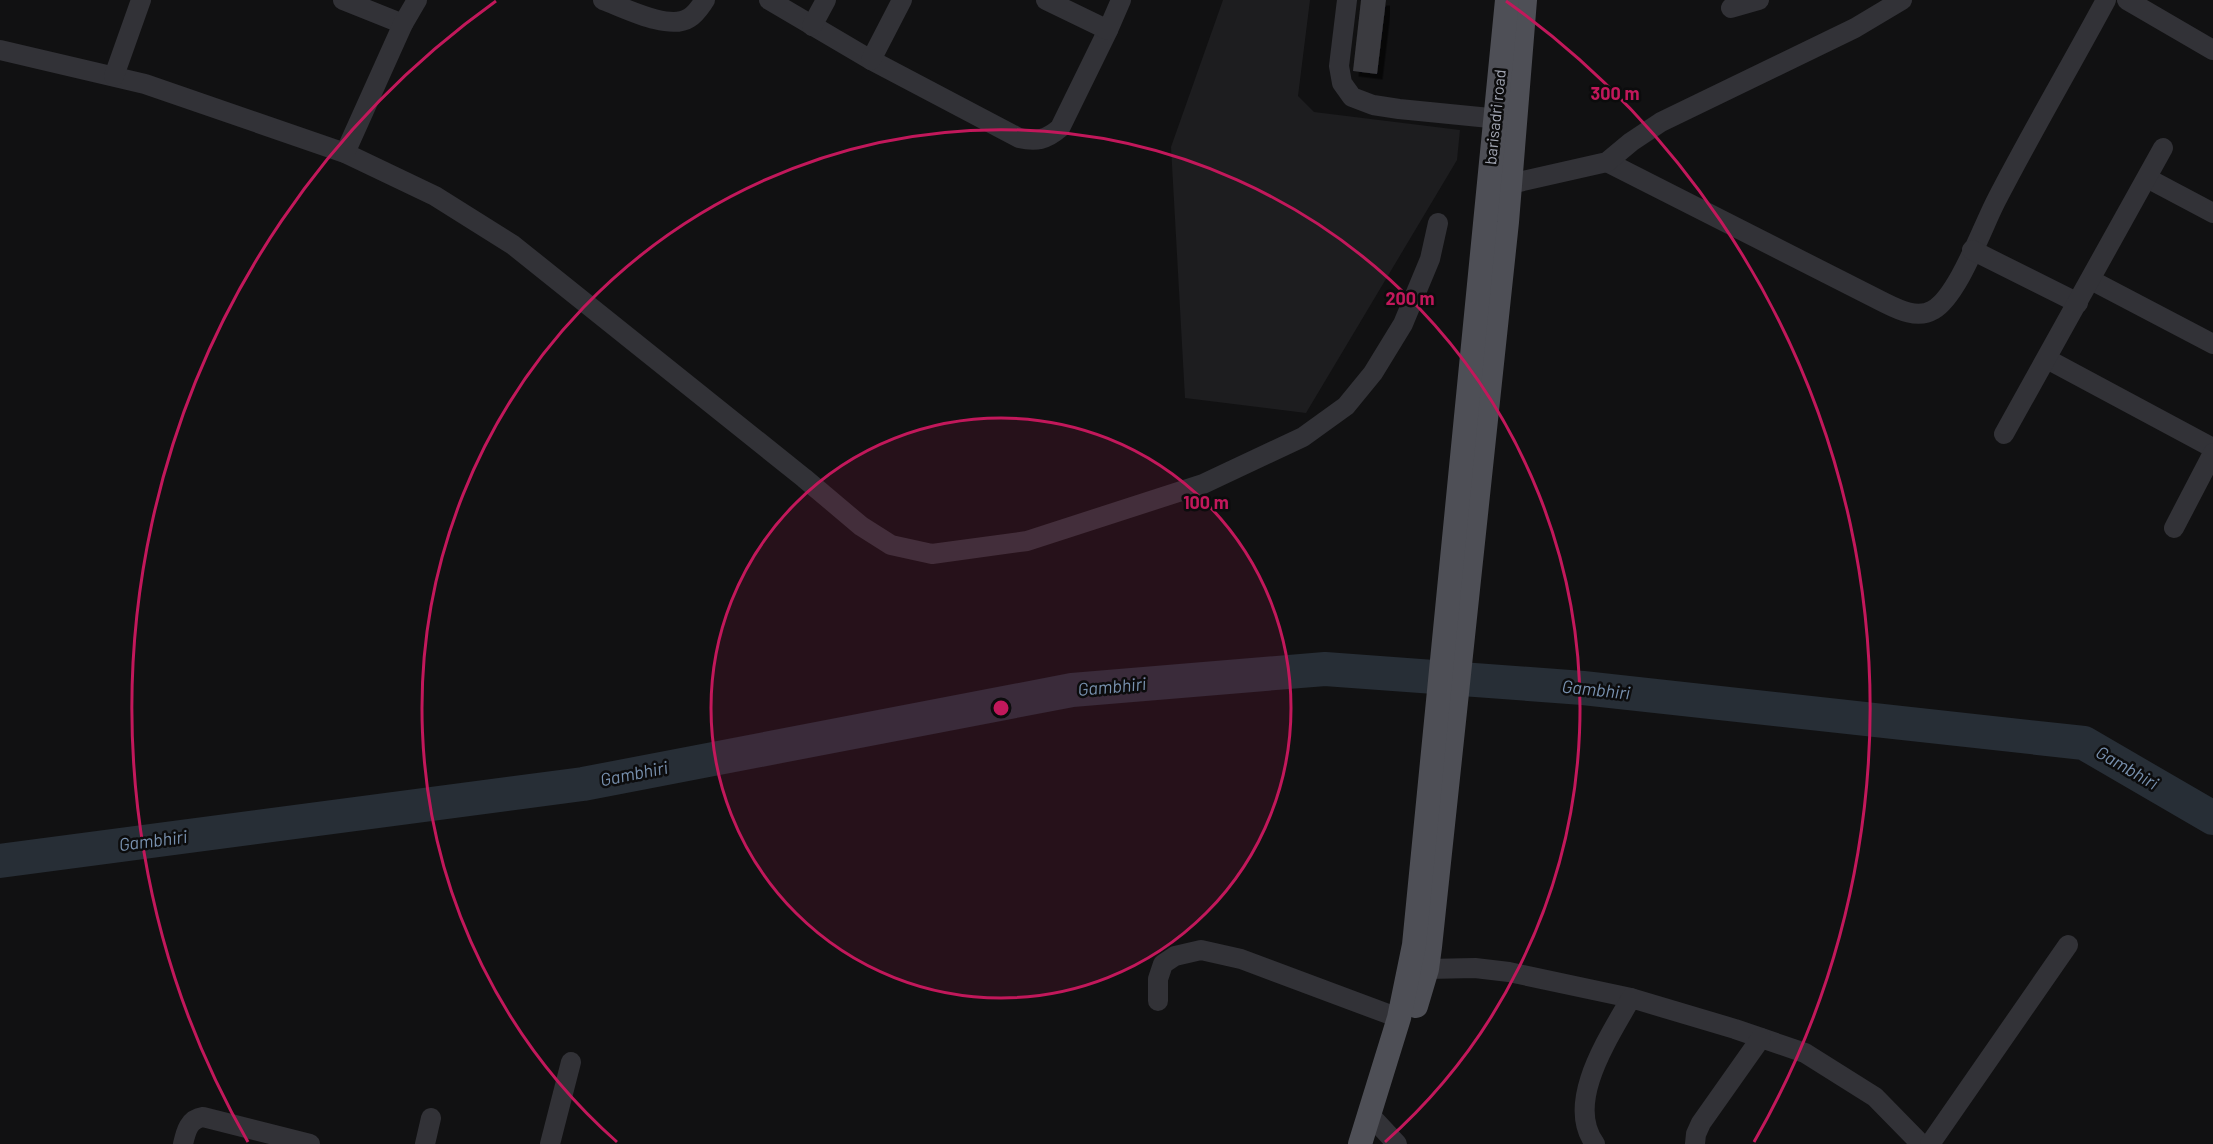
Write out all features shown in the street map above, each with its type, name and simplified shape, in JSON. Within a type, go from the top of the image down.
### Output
[{"type":"main road","name":"barisadri road","points":[[1397,1027],[1406,1028],[1411,1020],[1427,969],[1507,222],[1510,184],[1505,120],[1507,0]]},
{"type":"main road","name":"barisadri road","points":[[1360,1144],[1397,1027],[1414,945],[1484,234],[1525,0]]},
{"type":"street","points":[[114,76],[141,0]]},
{"type":"street","points":[[343,0],[403,24]]},
{"type":"street","points":[[345,153],[403,24],[417,0]]},
{"type":"street","points":[[603,0],[661,21],[677,23],[697,12],[705,0]]},
{"type":"street","points":[[769,0],[872,60],[1019,138],[1033,141],[1048,138],[1060,128],[1121,0]]},
{"type":"street","points":[[812,26],[826,0]]},
{"type":"street","points":[[872,60],[902,0]]},
{"type":"street","points":[[1046,0],[1108,30]]},
{"type":"street","points":[[1347,0],[1340,66],[1342,83],[1352,97],[1372,105],[1390,108],[1505,120]]},
{"type":"street","points":[[1731,8],[1759,0]]},
{"type":"street","points":[[1510,184],[1607,162],[1661,122],[1855,28],[1902,0]]},
{"type":"street","points":[[1607,162],[1902,311],[1920,314],[1931,311],[1942,303],[1954,287],[1997,200],[2106,0]]},
{"type":"street","points":[[2127,0],[2213,50]]},
{"type":"street","points":[[0,50],[145,84],[345,153],[435,196],[513,244],[861,526],[891,544],[932,554],[1028,541],[1203,484],[1303,437],[1346,406],[1373,374],[1403,324],[1430,259],[1438,223]]},
{"type":"street","points":[[2004,434],[2163,148]]},
{"type":"street","points":[[2147,177],[2213,213]]},
{"type":"street","points":[[1972,250],[2078,303]]},
{"type":"street","points":[[2091,280],[2213,344]]},
{"type":"street","points":[[2046,359],[2213,448]]},
{"type":"street","points":[[2174,528],[2213,453]]},
{"type":"street","points":[[1930,1144],[2068,945]]},
{"type":"street","points":[[1158,1001],[1158,979],[1163,964],[1175,956],[1201,950],[1241,959],[1397,1027]]},
{"type":"street","points":[[1427,969],[1474,968],[1509,972],[1631,999],[1805,1053],[1875,1097],[1921,1144]]},
{"type":"street","points":[[1595,1144],[1587,1127],[1584,1108],[1586,1091],[1605,1044],[1631,999]]},
{"type":"street","points":[[1695,1144],[1701,1123],[1761,1038]]},
{"type":"street","points":[[550,1144],[571,1062]]},
{"type":"street","points":[[1370,1115],[1397,1144]]},
{"type":"street","points":[[183,1144],[190,1124],[195,1118],[203,1117],[310,1144]]},
{"type":"street","points":[[425,1144],[431,1118]]},
{"type":"shaded area","points":[[1223,0],[1310,0],[1298,96],[1314,112],[1460,130],[1457,160],[1306,413],[1185,398],[1171,147]]},
{"type":"building","points":[[1361,0],[1386,0],[1377,74],[1353,71]]},
{"type":"waterway","name":"Gambhiri","points":[[0,861],[583,784],[1072,690],[1325,669],[1583,688],[2084,743],[2213,818]]}]
